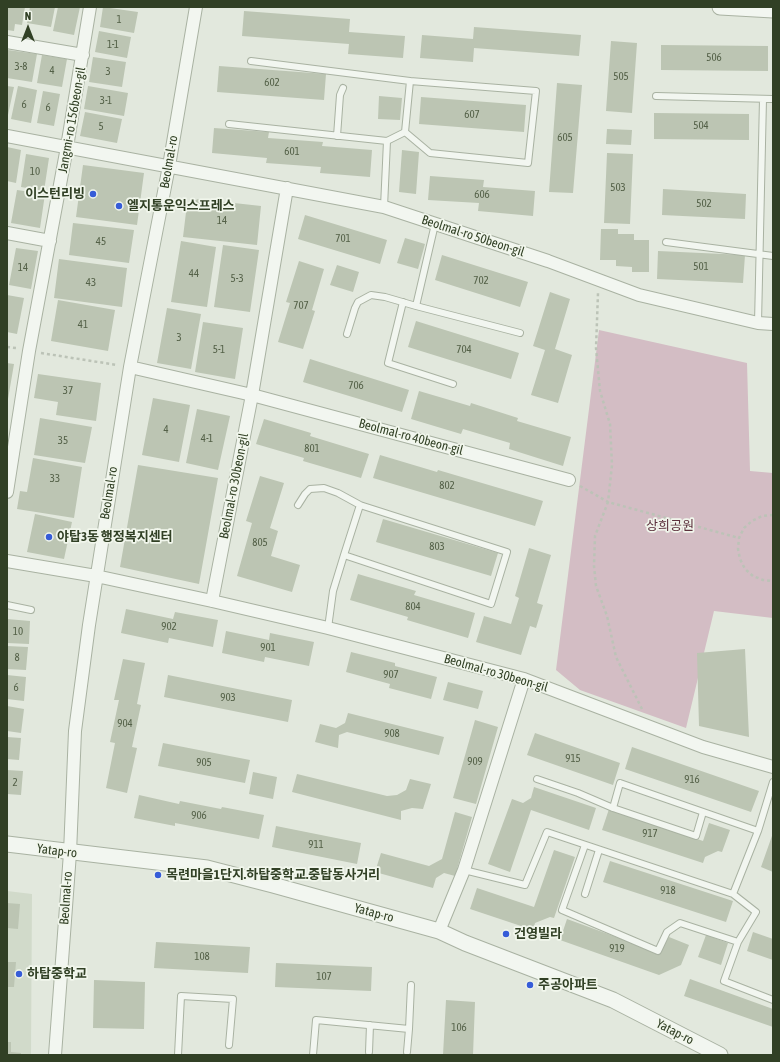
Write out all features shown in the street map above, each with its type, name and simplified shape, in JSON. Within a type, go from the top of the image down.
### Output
[{"type":"street","name":"Jangmi-ro 156beon-gil","points":[[7,492],[11,444],[67,147],[90,7]]},
{"type":"street","name":"Beolmal-ro","points":[[55,1055],[70,853],[75,731],[96,576],[130,367],[169,166],[196,7]]},
{"type":"street","points":[[720,7],[773,10]]},
{"type":"street","points":[[7,42],[83,55]]},
{"type":"street","name":"Beolmal-ro 50beon-gil","points":[[7,136],[384,207],[548,261],[639,295],[758,323],[773,324]]},
{"type":"street","points":[[252,395],[287,188]]},
{"type":"street","points":[[7,233],[50,241]]},
{"type":"street","name":"Beolmal-ro 40beon-gil","points":[[130,367],[252,395],[569,480]]},
{"type":"street","name":"Beolmal-ro 30beon-gil","points":[[212,601],[252,395]]},
{"type":"street","name":"Beolmal-ro 30beon-gil","points":[[7,561],[96,576],[212,601],[328,628],[524,679],[703,747],[773,767]]},
{"type":"street","points":[[439,931],[464,870],[524,679]]},
{"type":"street","name":"Yatap-ro","points":[[7,844],[70,853],[207,868],[439,931],[465,943],[613,1000],[720,1055]]},
{"type":"lane","points":[[251,61],[410,81],[536,91],[528,163],[430,153],[405,132]]},
{"type":"lane","points":[[405,132],[410,81]]},
{"type":"lane","points":[[337,136],[340,95],[343,88]]},
{"type":"lane","points":[[656,96],[773,99]]},
{"type":"lane","points":[[758,323],[763,99]]},
{"type":"lane","points":[[228,124],[387,141],[405,132]]},
{"type":"lane","points":[[384,207],[387,141]]},
{"type":"lane","points":[[416,306],[435,224]]},
{"type":"lane","points":[[666,242],[773,256]]},
{"type":"lane","points":[[347,334],[358,302],[371,295],[385,297],[520,333]]},
{"type":"lane","points":[[403,302],[388,364],[453,384]]},
{"type":"lane","points":[[298,505],[310,489],[324,488],[338,493],[360,505],[507,552],[491,604],[344,555]]},
{"type":"lane","points":[[328,628],[333,592],[360,505]]},
{"type":"lane","points":[[7,605],[31,610]]},
{"type":"lane","points":[[537,778],[613,808],[696,836],[703,812]]},
{"type":"lane","points":[[733,894],[758,831],[773,782]]},
{"type":"lane","points":[[613,808],[620,783],[758,831]]},
{"type":"lane","points":[[464,870],[525,885],[546,832],[733,894],[756,912],[738,942],[724,982],[773,1000]]},
{"type":"lane","points":[[585,845],[562,910],[658,951],[667,932],[680,923],[738,942]]},
{"type":"lane","points":[[585,894],[599,850]]},
{"type":"lane","points":[[407,1052],[411,985]]},
{"type":"lane","points":[[178,1055],[181,996],[234,999],[229,1045]]},
{"type":"lane","points":[[313,1055],[316,1020],[409,1029]]},
{"type":"lane","points":[[369,1052],[370,1025]]},
{"type":"path","points":[[599,281],[596,348],[600,390],[610,424],[612,465],[608,502],[595,536],[594,566],[596,586],[607,616],[616,657],[649,726]]},
{"type":"path","points":[[7,347],[130,367]]},
{"type":"path","points":[[569,480],[608,502],[739,538]]},
{"type":"path","points":[[773,515],[762,516],[752,521],[744,528],[739,538],[738,548],[740,559],[745,569],[753,576],[764,580],[773,581]]},
{"type":"shaded area","name":"하탑중학교","points":[[7,891],[32,894],[31,1055],[7,1055]]},
{"type":"green space","name":"상희공원","points":[[599,330],[747,363],[750,471],[773,473],[773,618],[714,611],[686,728],[580,690],[556,670]]},
{"type":"building","points":[[8,7],[25,7],[22,25],[15,24],[14,31],[7,30]]},
{"type":"building","points":[[30,7],[55,7],[51,27],[27,23]]},
{"type":"building","points":[[58,7],[80,7],[74,35],[53,31]]},
{"type":"building","points":[[103,7],[138,12],[134,33],[100,27]]},
{"type":"building","points":[[244,11],[350,19],[349,32],[405,36],[403,58],[348,54],[349,44],[242,36]]},
{"type":"building","points":[[474,27],[581,35],[579,56],[474,48],[473,62],[420,58],[422,35],[473,39]]},
{"type":"building","points":[[99,31],[131,37],[127,58],[95,52]]},
{"type":"building","points":[[611,41],[637,43],[632,113],[606,111]]},
{"type":"building","points":[[661,45],[768,46],[768,71],[661,70]]},
{"type":"building","points":[[8,50],[37,54],[32,82],[7,78]]},
{"type":"building","points":[[42,55],[67,59],[62,87],[37,83]]},
{"type":"building","points":[[93,57],[126,62],[122,87],[89,82]]},
{"type":"building","points":[[219,66],[326,74],[324,100],[217,92]]},
{"type":"building","points":[[557,83],[582,85],[573,193],[549,192]]},
{"type":"building","points":[[7,86],[14,87],[8,115],[7,115]]},
{"type":"building","points":[[18,86],[37,90],[31,123],[11,119]]},
{"type":"building","points":[[88,86],[128,93],[124,116],[84,109]]},
{"type":"building","points":[[43,91],[60,94],[54,126],[37,123]]},
{"type":"building","points":[[379,96],[402,98],[400,120],[378,119]]},
{"type":"building","points":[[421,97],[526,105],[524,132],[419,124]]},
{"type":"building","points":[[85,112],[122,119],[117,143],[80,136]]},
{"type":"building","points":[[654,113],[749,114],[749,140],[654,139]]},
{"type":"building","points":[[214,128],[269,132],[268,138],[323,142],[322,146],[372,150],[370,177],[320,173],[321,167],[266,163],[267,158],[212,153]]},
{"type":"building","points":[[607,129],[632,130],[631,145],[606,144]]},
{"type":"building","points":[[7,147],[21,150],[16,183],[7,181]]},
{"type":"building","points":[[402,150],[419,152],[416,194],[399,192]]},
{"type":"building","points":[[607,153],[633,154],[630,224],[604,223]]},
{"type":"building","points":[[26,154],[49,158],[44,191],[21,187]]},
{"type":"building","points":[[83,165],[144,173],[137,225],[76,217]]},
{"type":"building","points":[[430,176],[484,180],[483,187],[535,191],[533,216],[478,211],[479,203],[428,200]]},
{"type":"building","points":[[663,189],[746,194],[745,219],[662,215]]},
{"type":"building","points":[[17,190],[45,194],[40,228],[11,223]]},
{"type":"building","points":[[198,199],[261,206],[257,245],[183,237],[187,204]]},
{"type":"building","points":[[305,215],[387,240],[380,264],[298,239]]},
{"type":"building","points":[[73,223],[134,230],[129,263],[69,255]]},
{"type":"building","points":[[601,229],[618,229],[618,234],[634,234],[634,240],[649,240],[649,272],[632,272],[632,267],[616,266],[616,260],[600,260]]},
{"type":"building","points":[[405,238],[425,244],[418,269],[397,263]]},
{"type":"building","points":[[181,241],[216,247],[207,307],[171,302]]},
{"type":"building","points":[[223,245],[259,250],[250,312],[214,307]]},
{"type":"building","points":[[16,248],[38,251],[31,289],[9,285]]},
{"type":"building","points":[[658,251],[745,255],[743,283],[657,279]]},
{"type":"building","points":[[442,255],[528,282],[520,307],[435,280]]},
{"type":"building","points":[[59,259],[127,268],[122,307],[54,298]]},
{"type":"building","points":[[299,261],[324,269],[312,310],[315,311],[303,349],[278,342],[290,303],[286,302]]},
{"type":"building","points":[[337,265],[359,272],[353,292],[330,285]]},
{"type":"building","points":[[550,292],[570,299],[555,349],[572,355],[558,403],[531,395],[545,350],[533,346]]},
{"type":"building","points":[[7,295],[24,298],[17,334],[7,332]]},
{"type":"building","points":[[58,300],[115,310],[108,351],[51,341]]},
{"type":"building","points":[[167,308],[201,314],[191,369],[157,363]]},
{"type":"building","points":[[416,321],[519,353],[511,379],[408,347]]},
{"type":"building","points":[[203,322],[243,328],[235,379],[195,372]]},
{"type":"building","points":[[310,359],[409,390],[402,412],[303,382]]},
{"type":"building","points":[[7,363],[14,364],[8,399],[7,399]]},
{"type":"building","points":[[38,374],[101,383],[96,421],[56,415],[58,402],[34,398]]},
{"type":"building","points":[[419,391],[470,406],[471,403],[518,418],[517,421],[571,437],[563,466],[509,449],[510,443],[463,429],[461,434],[411,419]]},
{"type":"building","points":[[153,398],[190,405],[179,462],[142,455]]},
{"type":"building","points":[[197,409],[230,416],[218,470],[186,463]]},
{"type":"building","points":[[40,418],[92,427],[85,463],[34,455]]},
{"type":"building","points":[[264,419],[311,433],[310,436],[369,454],[361,478],[303,461],[304,458],[256,444]]},
{"type":"building","points":[[380,455],[437,472],[438,470],[543,501],[535,526],[373,478]]},
{"type":"building","points":[[33,458],[82,467],[74,518],[17,509],[20,491],[27,492]]},
{"type":"building","points":[[138,465],[218,478],[199,584],[120,567]]},
{"type":"building","points":[[260,476],[284,483],[270,528],[278,531],[271,556],[300,565],[292,592],[237,576],[252,523],[246,521]]},
{"type":"building","name":"야탑3동 행정복지센터","points":[[35,514],[72,522],[64,559],[27,552]]},
{"type":"building","points":[[383,519],[498,553],[491,576],[376,542]]},
{"type":"building","points":[[529,548],[551,555],[537,603],[543,605],[536,628],[530,626],[521,655],[476,642],[484,616],[511,624],[519,598],[515,596]]},
{"type":"building","points":[[358,574],[416,591],[414,595],[475,613],[468,638],[407,620],[408,617],[350,600]]},
{"type":"building","points":[[126,609],[173,619],[175,612],[218,620],[213,647],[169,638],[168,643],[121,633]]},
{"type":"building","points":[[7,619],[30,621],[29,644],[7,643]]},
{"type":"building","points":[[226,631],[269,640],[270,633],[314,642],[309,666],[265,657],[264,662],[222,653]]},
{"type":"building","points":[[7,646],[28,647],[26,670],[7,669]]},
{"type":"building","points":[[745,649],[749,737],[699,726],[697,653]]},
{"type":"building","points":[[351,652],[395,663],[395,666],[437,677],[431,699],[389,688],[390,684],[346,672]]},
{"type":"building","points":[[123,659],[145,663],[137,704],[141,705],[132,747],[137,748],[127,793],[106,788],[115,743],[110,742],[119,700],[114,700]]},
{"type":"building","points":[[7,675],[26,677],[24,701],[7,699]]},
{"type":"building","points":[[168,675],[292,700],[288,722],[164,697]]},
{"type":"building","points":[[448,682],[483,691],[478,709],[443,700]]},
{"type":"building","points":[[7,706],[24,709],[21,733],[7,731]]},
{"type":"building","points":[[348,713],[444,737],[439,755],[347,732],[339,735],[338,748],[315,742],[320,724],[336,728],[345,723]]},
{"type":"building","points":[[475,720],[498,727],[476,804],[453,798]]},
{"type":"building","points":[[535,733],[620,763],[613,785],[527,755]]},
{"type":"building","points":[[7,737],[21,738],[19,760],[7,759]]},
{"type":"building","points":[[163,743],[250,760],[245,783],[158,766]]},
{"type":"building","points":[[632,747],[759,791],[751,812],[625,769]]},
{"type":"building","points":[[7,770],[23,771],[21,795],[7,794]]},
{"type":"building","points":[[253,772],[277,777],[273,799],[249,794]]},
{"type":"building","points":[[297,774],[387,796],[397,795],[406,790],[410,779],[431,784],[423,809],[412,808],[401,811],[401,820],[292,792]]},
{"type":"building","points":[[534,787],[596,808],[589,830],[531,810],[510,872],[488,864],[512,799],[523,803],[531,798]]},
{"type":"building","points":[[139,795],[179,804],[180,801],[264,815],[259,839],[175,823],[175,826],[134,818]]},
{"type":"building","points":[[609,809],[703,841],[709,823],[730,830],[722,852],[718,851],[705,857],[703,863],[602,830]]},
{"type":"building","points":[[455,812],[472,817],[455,876],[444,873],[436,878],[433,888],[375,872],[381,853],[429,866],[442,859]]},
{"type":"building","points":[[276,826],[361,843],[357,864],[272,847]]},
{"type":"building","points":[[773,833],[773,872],[761,867]]},
{"type":"building","points":[[554,850],[575,857],[554,918],[550,917],[535,923],[533,930],[470,909],[477,888],[534,907]]},
{"type":"building","points":[[610,861],[733,901],[726,922],[603,882]]},
{"type":"building","name":"하탑중학교","points":[[7,903],[20,904],[18,929],[7,928]]},
{"type":"building","points":[[567,919],[660,953],[669,937],[689,945],[681,965],[659,975],[560,940]]},
{"type":"building","points":[[753,932],[773,939],[773,960],[747,951]]},
{"type":"building","points":[[706,935],[728,943],[721,965],[698,957]]},
{"type":"building","points":[[156,942],[250,947],[248,973],[154,968]]},
{"type":"building","name":"하탑중학교","points":[[7,962],[16,962],[14,987],[7,987]]},
{"type":"building","points":[[276,963],[372,967],[371,991],[275,987]]},
{"type":"building","points":[[690,979],[773,1009],[773,1027],[684,996]]},
{"type":"building","points":[[94,980],[145,982],[144,1029],[93,1028]]},
{"type":"building","points":[[446,1000],[475,1002],[473,1055],[443,1055]]},
{"type":"building","points":[[7,1042],[11,1042],[11,1052],[21,1053],[21,1055],[7,1055]]},
{"type":"place","name":"이스턴리빙","points":[[93,194]]},
{"type":"place","name":"엘지통운익스프레스","points":[[119,206]]},
{"type":"place","name":"야탑3동 행정복지센터","points":[[49,537]]},
{"type":"place","name":"목련마을1단지.하탑중학교.중탑동사거리","points":[[158,875]]},
{"type":"place","name":"건영빌라","points":[[506,934]]},
{"type":"place","name":"하탑중학교","points":[[19,974]]},
{"type":"place","name":"주공아파트","points":[[530,985]]}]
